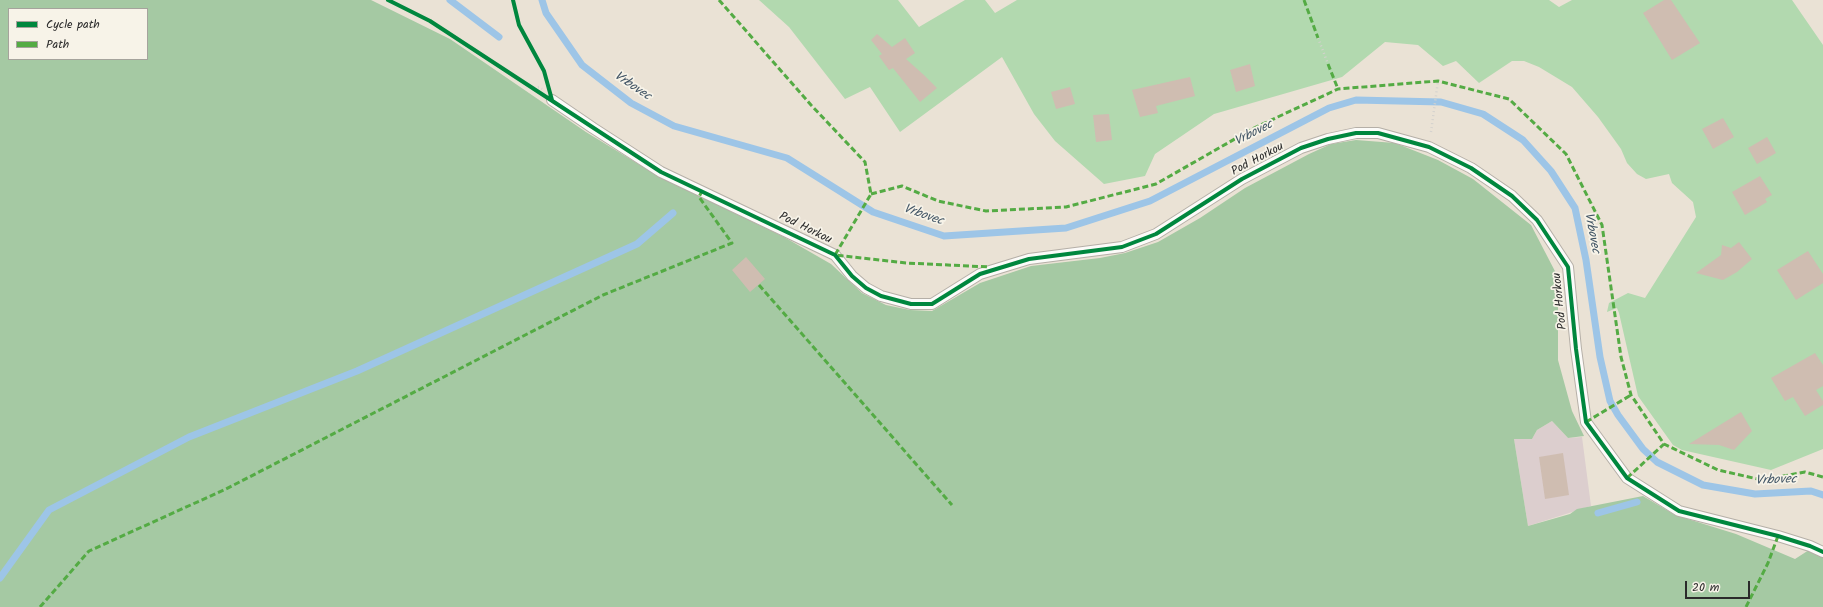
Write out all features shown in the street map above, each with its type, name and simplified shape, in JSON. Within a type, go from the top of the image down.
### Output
[{"type":"lane","name":"Pod Horkou","points":[[552,100],[661,172],[836,255],[852,276],[866,288],[881,296],[911,304],[932,304],[980,274],[1029,259],[1122,247],[1156,234],[1242,179],[1301,148],[1328,139],[1356,133],[1378,133],[1429,147],[1471,168],[1512,196],[1538,220],[1568,267],[1576,349],[1586,422],[1627,478],[1679,511],[1778,536],[1810,546],[1823,552]]},
{"type":"path","points":[[1318,38],[1328,64]]},
{"type":"path","points":[[1432,128],[1438,81]]},
{"type":"shaded area","points":[[1552,421],[1568,438],[1582,437],[1591,506],[1528,526],[1514,439],[1532,439],[1537,430]]},
{"type":"green space","points":[[0,0],[371,0],[450,39],[586,132],[658,176],[784,237],[831,264],[862,293],[886,305],[910,310],[932,311],[980,283],[1031,266],[1100,258],[1125,253],[1158,242],[1200,218],[1245,188],[1331,144],[1356,140],[1395,143],[1438,160],[1473,179],[1531,225],[1558,277],[1558,360],[1572,411],[1584,436],[1568,438],[1552,421],[1537,430],[1532,439],[1514,439],[1528,526],[1570,514],[1577,509],[1643,496],[1675,515],[1736,534],[1795,559],[1809,550],[1823,557],[1823,607],[0,607]]},
{"type":"green space","points":[[759,0],[898,0],[919,27],[965,0],[985,0],[995,13],[1017,0],[1549,0],[1559,7],[1572,0],[1792,0],[1823,45],[1823,449],[1771,470],[1682,450],[1673,445],[1638,396],[1617,308],[1607,312],[1609,303],[1628,293],[1645,298],[1696,217],[1693,202],[1672,183],[1669,174],[1646,179],[1637,174],[1627,163],[1621,149],[1598,117],[1572,87],[1539,67],[1524,61],[1512,61],[1479,83],[1456,61],[1443,66],[1418,45],[1385,42],[1342,77],[1214,114],[1155,154],[1145,176],[1104,184],[1055,141],[1034,114],[1002,57],[900,132],[870,87],[845,99],[789,27]]},
{"type":"building","points":[[1664,0],[1671,0],[1700,43],[1672,60],[1643,13]]},
{"type":"building","points":[[877,34],[892,47],[905,38],[915,53],[906,59],[937,88],[920,102],[893,68],[889,70],[879,56],[882,54],[871,40]]},
{"type":"building","points":[[1250,64],[1255,86],[1236,92],[1230,70]]},
{"type":"building","points":[[1190,77],[1195,96],[1156,106],[1158,113],[1140,117],[1132,90]]},
{"type":"building","points":[[1070,87],[1075,104],[1056,109],[1051,92]]},
{"type":"building","points":[[1109,114],[1112,140],[1096,142],[1093,115]]},
{"type":"building","points":[[1723,118],[1734,137],[1713,149],[1702,129]]},
{"type":"building","points":[[1767,137],[1776,153],[1757,164],[1748,148]]},
{"type":"building","points":[[1760,176],[1772,195],[1765,199],[1767,202],[1745,215],[1732,192]]},
{"type":"building","points":[[1739,242],[1752,259],[1737,272],[1723,280],[1696,273],[1721,255],[1722,245],[1731,248]]},
{"type":"building","points":[[1808,251],[1823,274],[1823,283],[1796,300],[1777,270]]},
{"type":"building","points":[[746,257],[765,279],[750,292],[732,270]]},
{"type":"building","points":[[1815,353],[1823,365],[1823,386],[1816,390],[1823,401],[1823,405],[1805,416],[1793,397],[1785,401],[1771,378]]},
{"type":"building","points":[[1741,412],[1752,431],[1734,450],[1719,445],[1689,444]]},
{"type":"building","points":[[1563,453],[1569,495],[1545,499],[1539,457]]},
{"type":"waterway","points":[[450,0],[499,37]]},
{"type":"waterway","name":"Vrbovec","points":[[542,0],[546,13],[582,65],[631,103],[674,126],[787,158],[873,212],[944,236],[1066,228],[1150,201],[1329,108],[1356,100],[1441,102],[1483,114],[1523,140],[1551,171],[1575,208],[1586,260],[1600,357],[1610,401],[1618,415],[1643,449],[1657,462],[1703,485],[1755,494],[1811,491],[1823,495]]},
{"type":"waterway","points":[[0,578],[49,510],[189,437],[357,371],[637,244],[673,213]]},
{"type":"waterway","points":[[1598,513],[1637,502]]},
{"type":"marked path","points":[[719,0],[811,105],[865,162],[871,194],[835,255],[906,263],[990,267]]},
{"type":"marked path","points":[[1304,0],[1318,38]]},
{"type":"marked path","points":[[1328,64],[1338,89]]},
{"type":"marked path","points":[[871,194],[902,186],[938,201],[986,211],[1066,207],[1156,184],[1254,128],[1338,89],[1438,81],[1509,99],[1566,154],[1602,225],[1621,357],[1631,395],[1664,444],[1718,470],[1762,480],[1805,472],[1823,477]]},
{"type":"marked path","points":[[40,607],[89,551],[226,489],[603,295],[732,243],[699,197],[702,191]]},
{"type":"marked path","points":[[759,285],[952,505]]},
{"type":"marked path","points":[[1586,422],[1631,395]]},
{"type":"marked path","points":[[1627,478],[1664,444]]},
{"type":"marked path","points":[[1746,607],[1768,563],[1778,536]]},
{"type":"cycle path","points":[[388,0],[430,21],[661,172],[835,255],[852,276],[866,288],[881,296],[911,304],[932,304],[980,274],[1029,259],[1122,247],[1156,234],[1242,179],[1301,148],[1328,139],[1356,133],[1378,133],[1429,147],[1471,168],[1512,196],[1537,220],[1568,267],[1576,349],[1586,422],[1627,478],[1679,511],[1778,536],[1810,546],[1823,552]]},
{"type":"cycle path","points":[[513,0],[519,25],[544,71],[552,100]]}]
